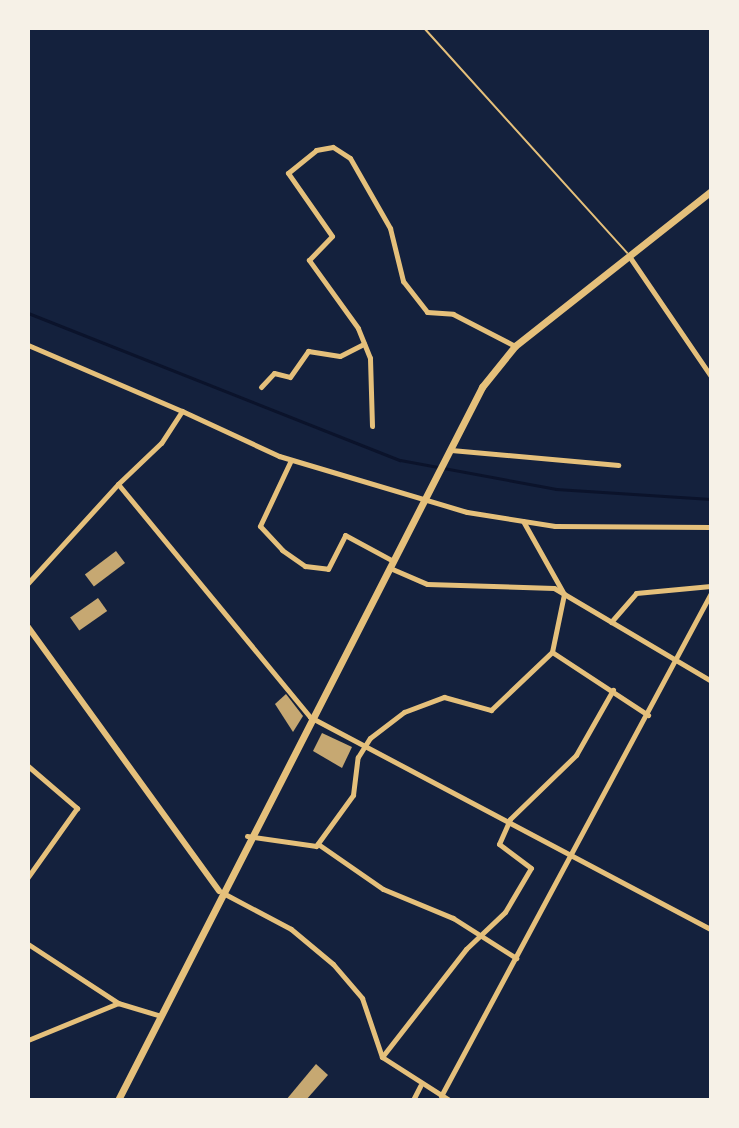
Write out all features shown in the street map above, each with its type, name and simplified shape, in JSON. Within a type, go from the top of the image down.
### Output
[{"type":"main road","points":[[118,1100],[247,836],[425,502],[482,387],[515,346],[711,191]]},
{"type":"street","points":[[372,426],[377,408],[364,344],[309,260],[332,236],[288,173],[316,150],[333,147],[350,158],[390,228],[403,281],[427,312],[453,314],[515,346]]},
{"type":"street","points":[[629,255],[711,376]]},
{"type":"street","points":[[261,387],[274,373],[290,377],[308,351],[340,356],[364,344]]},
{"type":"street","points":[[28,345],[291,460],[425,502],[523,521],[711,527]]},
{"type":"street","points":[[28,583],[118,484],[161,443],[182,411]]},
{"type":"street","points":[[451,450],[618,465]]},
{"type":"street","points":[[291,460],[260,526],[282,550],[305,566],[328,569],[345,535],[427,584],[516,583],[564,594],[711,681]]},
{"type":"street","points":[[118,484],[310,717],[575,853],[711,929]]},
{"type":"street","points":[[247,836],[299,848],[318,844],[353,795],[364,745],[426,701],[459,698],[491,710],[552,652],[564,594],[523,521]]},
{"type":"street","points":[[611,622],[636,593],[711,586]]},
{"type":"street","points":[[441,1096],[575,853],[711,593]]},
{"type":"street","points":[[28,627],[219,891],[291,929],[344,975],[362,998],[382,1057],[420,1086],[449,1100]]},
{"type":"street","points":[[552,652],[648,715]]},
{"type":"street","points":[[382,1057],[483,936],[531,868],[499,844],[510,819],[581,749],[613,690]]},
{"type":"street","points":[[28,766],[77,808],[28,877]]},
{"type":"street","points":[[318,844],[383,889],[483,936],[516,958]]},
{"type":"street","points":[[28,944],[118,1003],[158,1015]]},
{"type":"street","points":[[28,1040],[118,1003]]},
{"type":"street","points":[[413,1100],[420,1086]]},
{"type":"lane","points":[[424,28],[629,255]]},
{"type":"building","points":[[116,551],[125,563],[94,586],[85,574]]},
{"type":"building","points":[[98,598],[107,611],[79,631],[70,618]]},
{"type":"building","points":[[286,694],[303,716],[293,732],[275,704]]},
{"type":"building","points":[[322,733],[352,747],[342,768],[313,751]]},
{"type":"building","points":[[316,1064],[328,1075],[306,1100],[286,1100]]},
{"type":"waterway","points":[[28,313],[400,460],[556,489],[711,499]]}]
